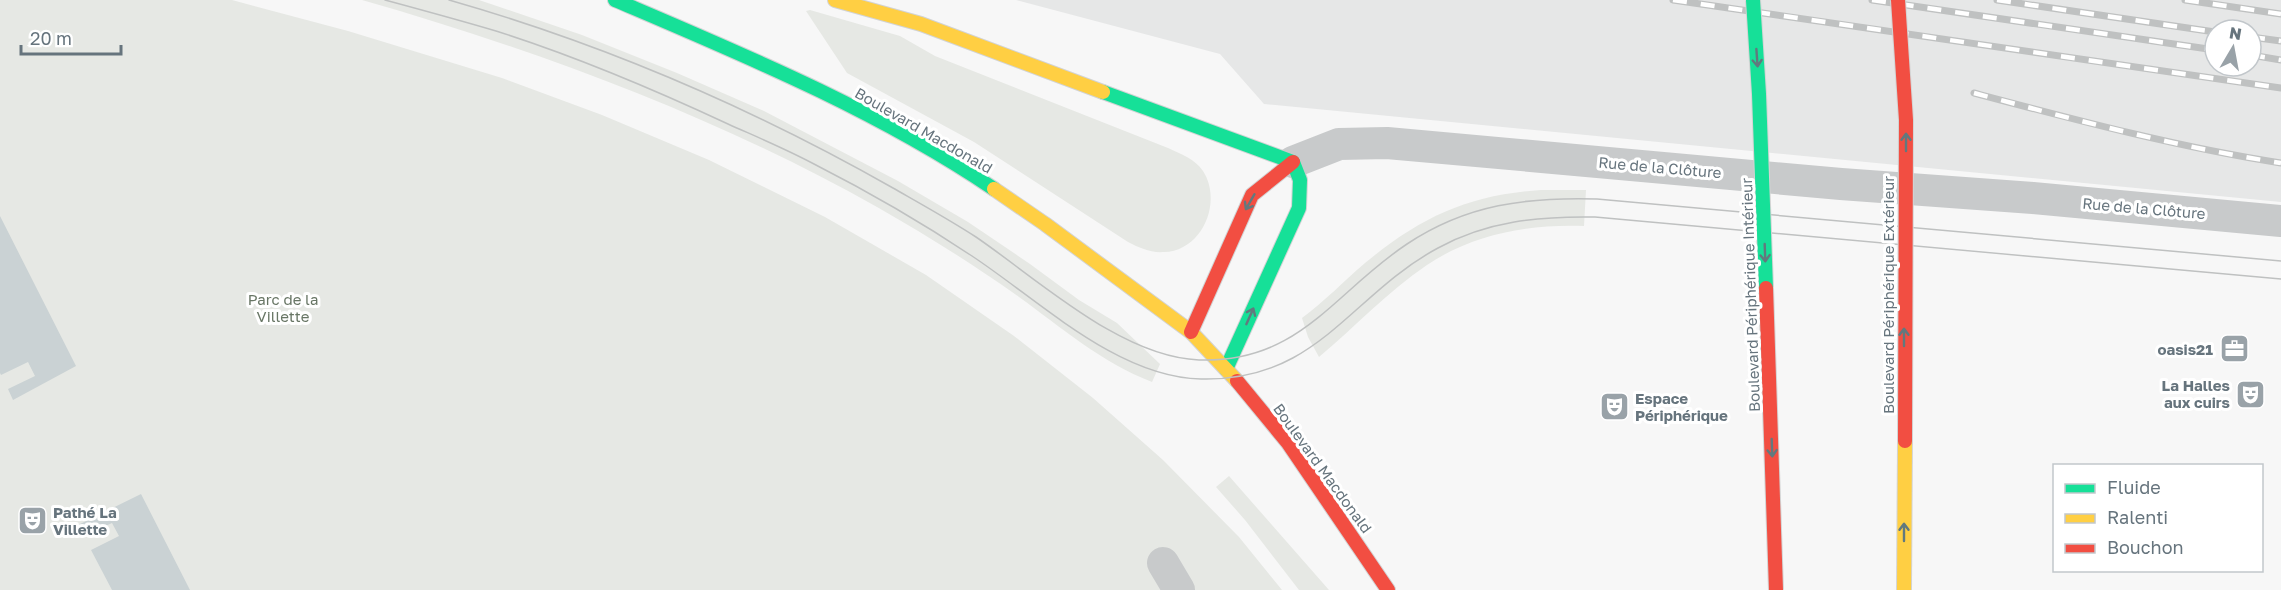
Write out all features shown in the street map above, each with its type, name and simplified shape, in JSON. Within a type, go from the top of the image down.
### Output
[{"type":"main road","name":"Boulevard Macdonald","points":[[615,0],[815,89],[906,136],[976,177],[1046,224],[1191,332],[1226,369],[1288,443],[1388,590]]},
{"type":"main road","points":[[835,0],[921,24],[1293,162],[1300,180],[1299,208],[1226,369]]},
{"type":"main road","name":"Boulevard Périphérique Intérieur","points":[[1753,0],[1759,94],[1776,590]]},
{"type":"main road","name":"Boulevard Périphérique Extérieur","points":[[1898,0],[1906,120],[1904,590]]},
{"type":"main road","points":[[1191,332],[1252,195],[1293,162]]},
{"type":"street","name":"Rue de la Clôture","points":[[1293,162],[1339,144],[1387,143],[2281,221]]},
{"type":"street","points":[[1163,563],[1179,590]]},
{"type":"shaded area","points":[[1016,0],[2281,0],[2281,202],[1264,104],[1220,54]]},
{"type":"shaded area","points":[[0,216],[76,366],[13,400],[8,389],[35,376],[28,362],[1,375],[0,373]]},
{"type":"shaded area","points":[[141,494],[190,590],[112,590],[91,550],[119,536],[112,523],[84,536],[78,525]]},
{"type":"green space","name":"Parc de la Villette","points":[[0,0],[232,0],[348,31],[502,78],[602,115],[709,160],[825,217],[926,275],[1014,336],[1093,398],[1163,460],[1239,537],[1282,590],[0,590]]},
{"type":"green space","points":[[362,0],[479,0],[582,35],[764,111],[898,181],[968,222],[1079,300],[1117,323],[1160,364],[1152,382],[1116,365],[1082,344],[1019,297],[913,228],[816,174],[753,143],[626,88],[495,41]]},
{"type":"green space","points":[[810,10],[900,36],[935,56],[1187,157],[1200,167],[1209,183],[1211,197],[1205,223],[1189,243],[1177,250],[1154,252],[1128,242],[974,142],[847,73],[806,11]]},
{"type":"green space","points":[[1541,190],[1586,190],[1584,226],[1543,227],[1502,233],[1445,254],[1399,286],[1319,357],[1308,337],[1302,318],[1386,247],[1426,221],[1468,203],[1491,197]]},
{"type":"green space","points":[[1229,476],[1329,590],[1299,590],[1245,520],[1216,487]]},
{"type":"tram line","points":[[385,0],[496,31],[555,51],[642,86],[793,153],[875,196],[934,231],[1080,334],[1139,365],[1170,375],[1201,379],[1241,376],[1275,366],[1304,351],[1407,267],[1438,248],[1475,232],[1534,219],[1595,217],[2281,279]]},
{"type":"tram line","points":[[449,0],[507,17],[621,58],[787,131],[956,224],[1082,314],[1140,346],[1170,356],[1199,360],[1234,358],[1264,350],[1290,338],[1313,322],[1381,263],[1430,230],[1475,212],[1522,202],[1597,199],[2281,261]]},
{"type":"railway","points":[[1673,0],[2281,88]]},
{"type":"railway","points":[[1872,0],[2203,48]]},
{"type":"railway","points":[[1997,0],[2203,30]]},
{"type":"railway","points":[[2185,0],[2281,14]]},
{"type":"railway","points":[[2263,39],[2281,41]]},
{"type":"railway","points":[[2263,57],[2281,60]]},
{"type":"railway","points":[[1974,93],[2165,141],[2281,163]]},
{"type":"traffic: fast","points":[[615,0],[761,63],[857,109],[949,160],[994,189]]},
{"type":"traffic: fast","points":[[1753,0],[1766,288]]},
{"type":"traffic: fast","points":[[1103,92],[1293,162],[1300,180],[1299,208],[1226,369]]},
{"type":"traffic: slow","points":[[835,0],[921,24],[1103,92]]},
{"type":"traffic: slow","points":[[994,189],[1191,332],[1237,381]]},
{"type":"traffic: slow","points":[[1904,590],[1905,441]]},
{"type":"traffic: jam","points":[[1898,0],[1906,120],[1905,441]]},
{"type":"traffic: jam","points":[[1191,332],[1252,195],[1293,162]]},
{"type":"traffic: jam","points":[[1766,288],[1776,590]]},
{"type":"traffic: jam","points":[[1237,381],[1288,443],[1388,590]]},
{"type":"place","name":"oasis21","points":[[2234,349]]},
{"type":"place","name":"La Halles aux cuirs","points":[[2251,394]]},
{"type":"place","name":"Espace Périphérique","points":[[1614,407]]},
{"type":"place","name":"Pathé La Villette","points":[[32,521]]}]
